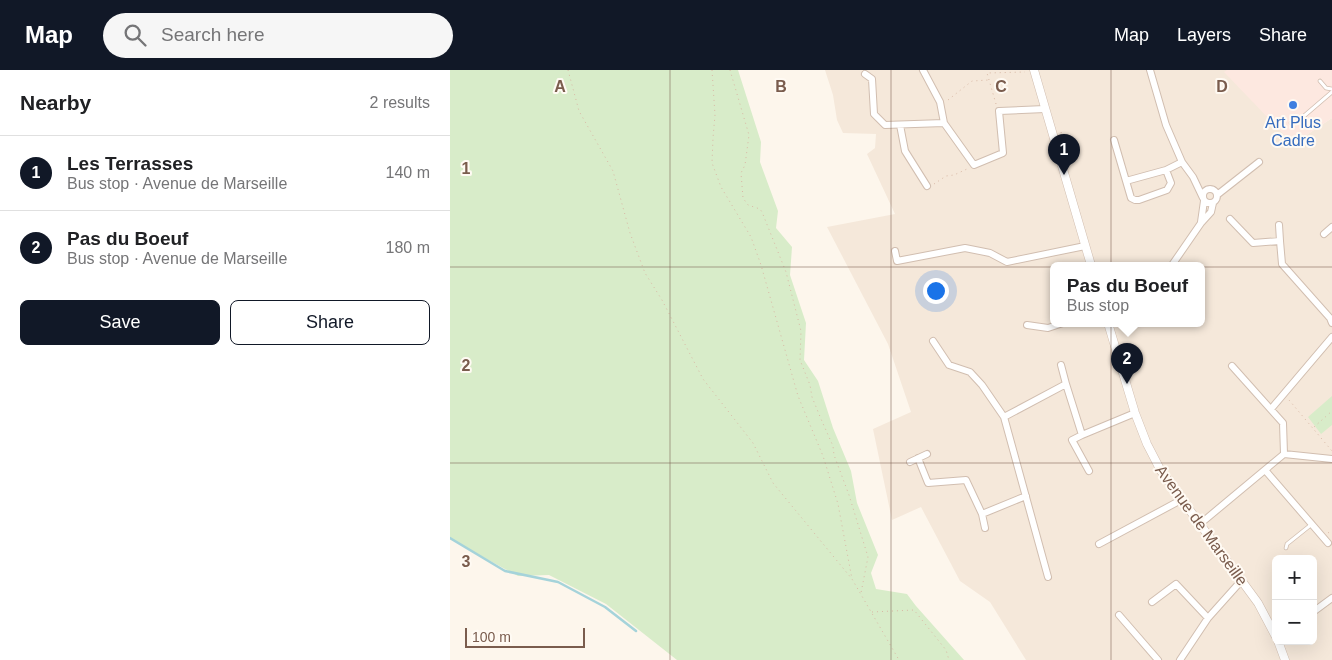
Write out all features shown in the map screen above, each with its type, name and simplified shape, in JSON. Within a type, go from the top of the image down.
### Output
[{"type":"street","points":[[923,70],[940,102],[944,124],[974,166],[1004,153],[999,111],[1044,109]]},
{"type":"street","points":[[1150,70],[1166,125],[1182,162],[1193,177],[1203,199],[1207,203],[1213,203]]},
{"type":"street","points":[[1034,71],[1090,262]]},
{"type":"street","points":[[865,74],[872,79],[874,114],[885,125],[944,124]]},
{"type":"street","points":[[900,125],[905,151],[927,186]]},
{"type":"street","points":[[1114,140],[1130,198],[1140,200],[1170,188],[1171,183],[1166,170]]},
{"type":"street","points":[[1126,181],[1166,170],[1182,162]]},
{"type":"street","points":[[1174,262],[1201,223],[1211,212],[1217,195],[1259,162]]},
{"type":"street","points":[[1193,177],[1217,195]]},
{"type":"street","points":[[1201,223],[1203,194],[1208,189]]},
{"type":"street","points":[[1230,220],[1253,243],[1280,241]]},
{"type":"street","points":[[1279,226],[1282,264],[1330,318],[1332,323]]},
{"type":"street","points":[[1324,234],[1332,227]]},
{"type":"street","points":[[895,250],[897,261],[966,248],[990,253],[1007,262],[1085,246]]},
{"type":"street","points":[[1027,324],[1051,327]]},
{"type":"street","name":"Avenue de Marseille","points":[[1110,327],[1135,413],[1147,444],[1161,471],[1242,580],[1258,603],[1272,629]]},
{"type":"street","points":[[1271,409],[1332,337]]},
{"type":"street","points":[[933,341],[949,365],[970,372],[982,385],[1004,417],[1048,577]]},
{"type":"street","points":[[1061,365],[1082,435]]},
{"type":"street","points":[[1232,366],[1283,423],[1284,454]]},
{"type":"street","points":[[1004,417],[1066,384]]},
{"type":"street","points":[[1089,471],[1072,440],[1135,413]]},
{"type":"street","points":[[910,462],[927,454]]},
{"type":"street","points":[[1200,524],[1284,454],[1332,459]]},
{"type":"street","points":[[918,458],[928,483],[966,480],[982,514],[985,528]]},
{"type":"street","points":[[1265,470],[1328,543]]},
{"type":"street","points":[[982,514],[1026,496]]},
{"type":"street","points":[[1099,544],[1181,500]]},
{"type":"street","points":[[1180,660],[1208,618],[1242,580]]},
{"type":"street","points":[[1152,602],[1176,584],[1208,618]]},
{"type":"street","points":[[1317,609],[1332,598]]},
{"type":"street","points":[[1119,615],[1158,660]]},
{"type":"street","points":[[1280,645],[1286,660]]},
{"type":"lane","points":[[1291,123],[1297,122],[1332,90],[1326,88],[1320,81]]},
{"type":"lane","points":[[1286,548],[1287,544],[1312,524]]},
{"type":"path","points":[[568,70],[579,111],[613,171],[630,233],[645,273],[662,300],[703,379],[753,443],[773,483],[852,579],[899,660]]},
{"type":"path","points":[[712,70],[715,115],[712,163],[721,187],[751,237],[761,265],[798,396],[826,464],[838,504],[852,579]]},
{"type":"path","points":[[730,70],[749,135],[745,165],[741,173],[744,198],[748,205],[760,209],[762,212],[786,272],[801,332],[800,360],[810,385],[812,397],[833,446],[834,455],[849,495],[868,557],[860,594]]},
{"type":"path","points":[[999,111],[987,73],[1034,71]]},
{"type":"path","points":[[940,102],[946,101],[972,81],[989,80]]},
{"type":"path","points":[[927,186],[936,183],[946,176],[954,175],[974,166]]},
{"type":"path","points":[[1284,394],[1332,451]]},
{"type":"path","points":[[1313,427],[1332,411]]},
{"type":"path","points":[[870,612],[914,610],[946,650],[949,660]]},
{"type":"shaded area","points":[[825,70],[1227,70],[1293,144],[1332,118],[1332,660],[1026,660],[990,602],[960,581],[921,507],[892,520],[873,429],[911,412],[888,344],[827,227],[895,214],[867,154],[875,148],[876,134],[843,133],[837,120],[833,95]]},
{"type":"shaded area","points":[[1227,70],[1332,70],[1332,118],[1293,144],[1224,72]]},
{"type":"green space","points":[[450,70],[738,70],[761,142],[760,162],[778,211],[776,228],[792,247],[790,275],[806,323],[804,360],[818,381],[833,428],[851,471],[857,503],[878,555],[871,573],[876,589],[907,594],[964,660],[677,660],[606,604],[549,575],[518,576],[450,539]]},
{"type":"green space","points":[[1332,396],[1332,425],[1321,434],[1308,417]]},
{"type":"waterway","points":[[450,538],[505,571],[558,582],[605,607],[636,631]]},
{"type":"place","name":"Art Plus Cadre","points":[[1293,105]]},
{"type":"place","name":"Les Terrasses","points":[[1064,175]]},
{"type":"place","name":"Pas du Boeuf","points":[[1127,384]]}]
